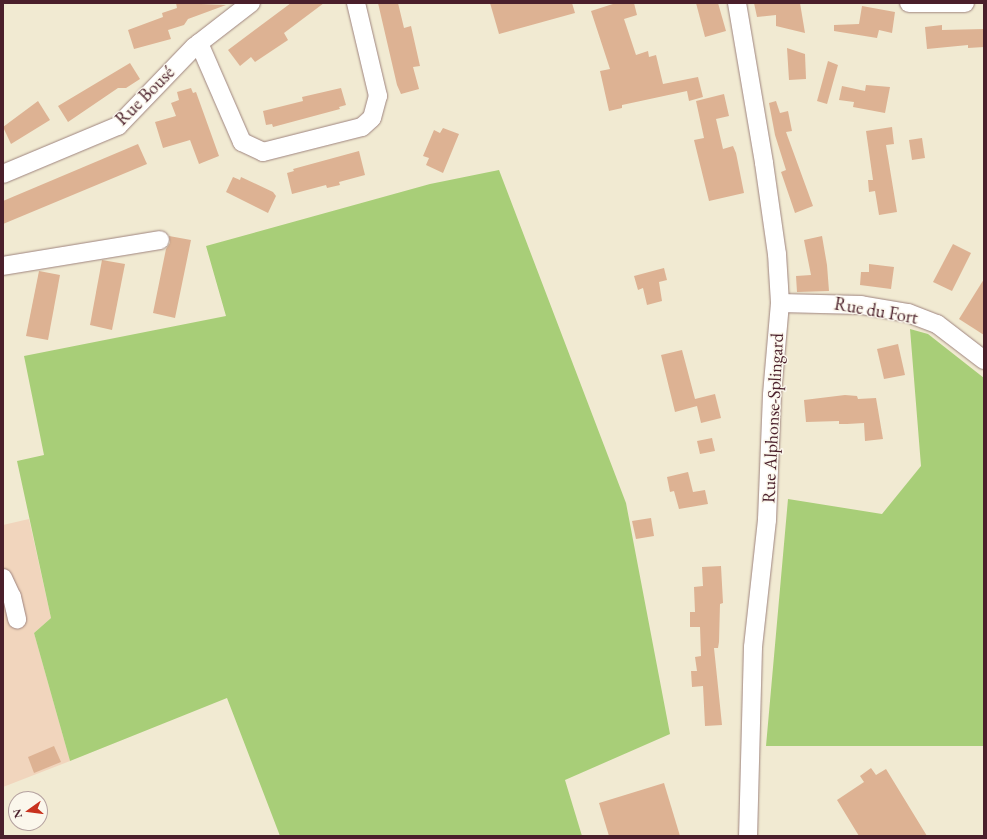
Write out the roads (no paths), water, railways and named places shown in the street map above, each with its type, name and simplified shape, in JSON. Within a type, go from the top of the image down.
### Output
[{"type":"street","name":"Rue Bousé","points":[[3,174],[118,126],[199,43],[251,3]]},
{"type":"street","points":[[199,43],[242,142],[263,152],[362,127],[372,118],[378,96],[356,3]]},
{"type":"street","name":"Rue Alphonse-Splingard","points":[[737,3],[764,163],[777,254],[780,303],[772,395],[767,520],[753,648],[748,836]]},
{"type":"street","points":[[909,3],[965,3]]},
{"type":"street","points":[[3,266],[160,240]]},
{"type":"street","name":"Rue du Fort","points":[[780,303],[861,305],[908,313],[937,324],[984,360]]},
{"type":"street","points":[[3,578],[12,597],[17,619]]}]
